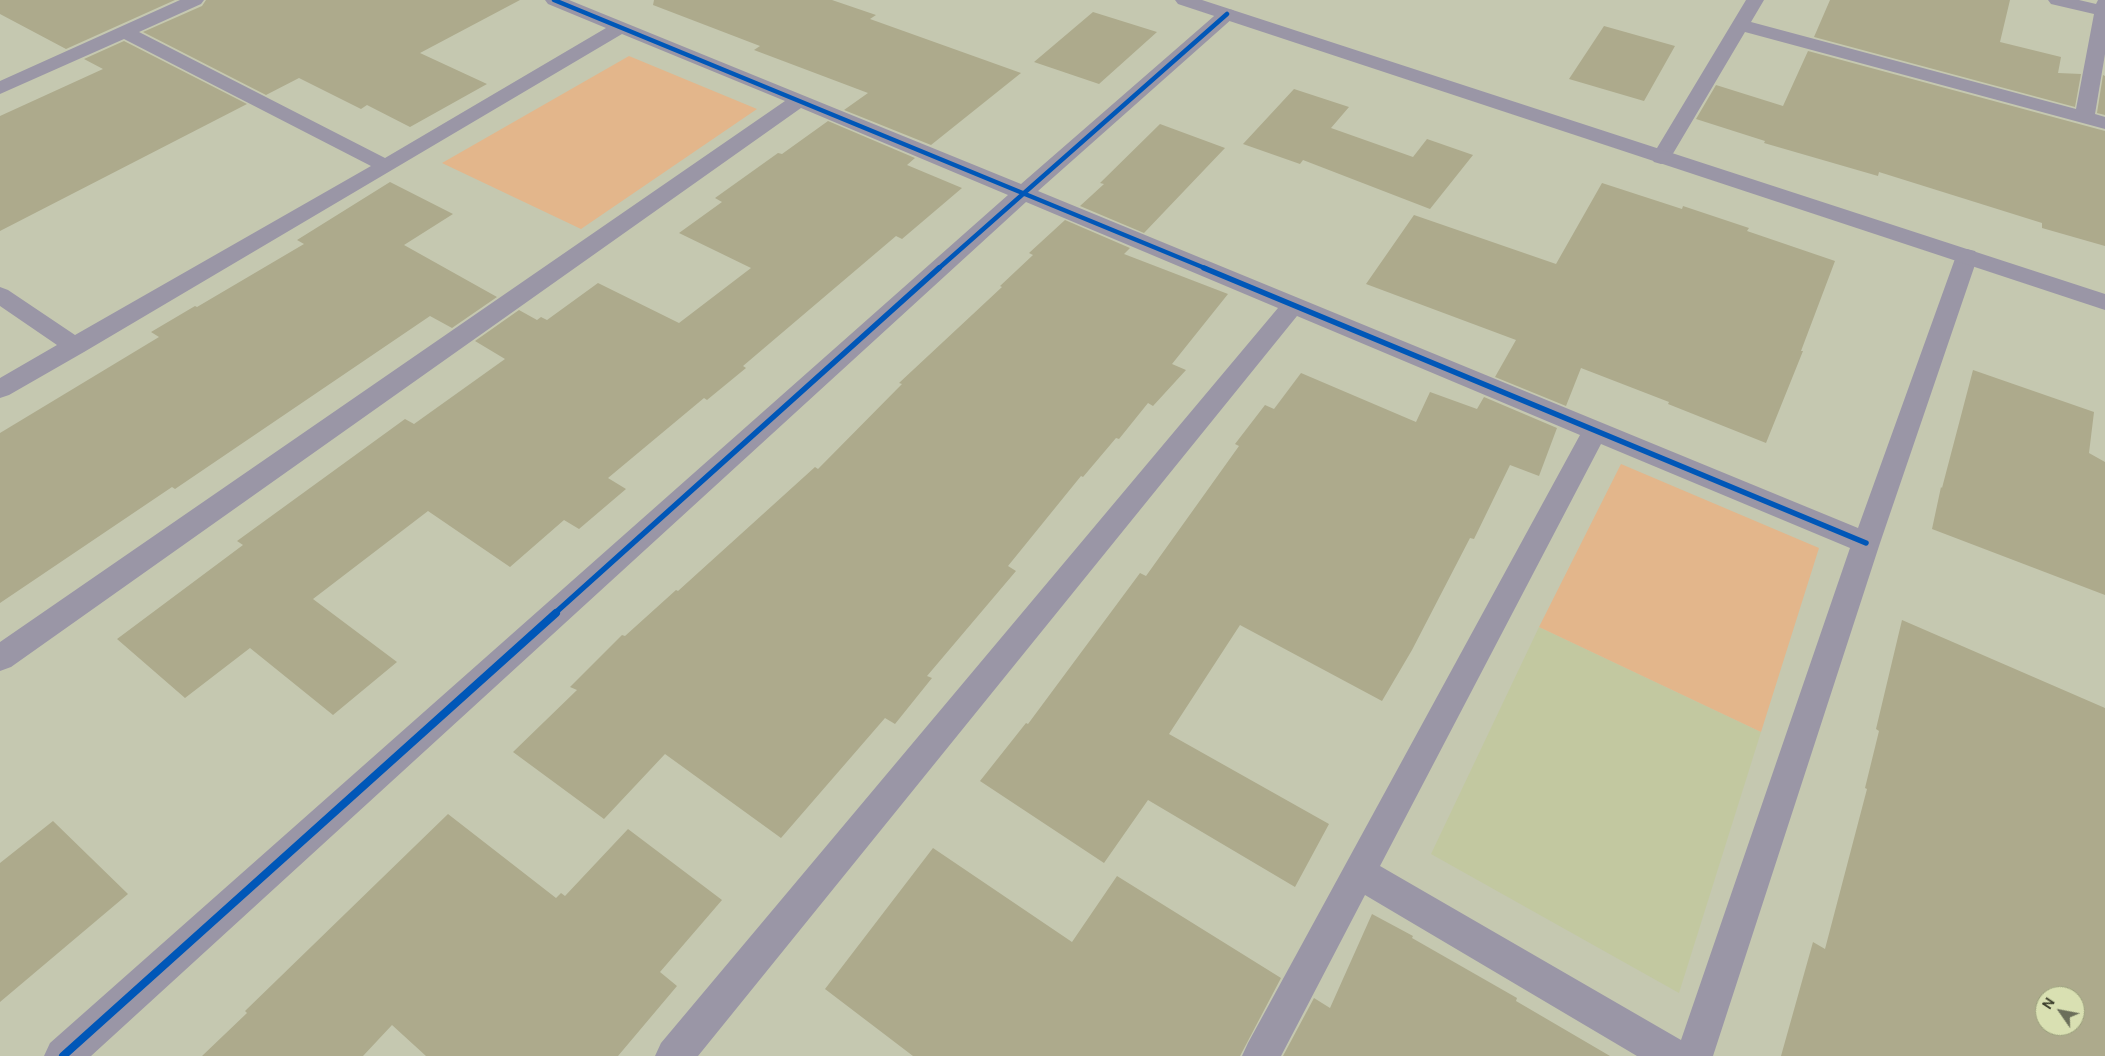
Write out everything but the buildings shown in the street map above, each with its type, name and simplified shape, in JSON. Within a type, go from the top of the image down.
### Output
[{"type":"street","points":[[0,88],[195,0]]},
{"type":"street","points":[[554,0],[1866,543]]},
{"type":"street","points":[[1184,0],[2105,302]]},
{"type":"street","points":[[1662,158],[1754,0]]},
{"type":"street","points":[[2057,0],[2104,7],[2084,118]]},
{"type":"street","points":[[64,1056],[1022,193],[1227,14]]},
{"type":"street","points":[[1740,25],[2105,123]]},
{"type":"street","points":[[0,389],[386,166],[621,27]]},
{"type":"street","points":[[124,32],[386,166]]},
{"type":"street","points":[[0,658],[799,100]]},
{"type":"street","points":[[1694,1056],[1866,543],[1967,256]]},
{"type":"street","points":[[0,295],[75,346]]},
{"type":"street","points":[[674,1056],[1293,305]]},
{"type":"street","points":[[1260,1056],[1595,430]]},
{"type":"street","points":[[1359,872],[1672,1056]]},
{"type":"shaded area","points":[[629,56],[757,109],[581,229],[442,163]]},
{"type":"shaded area","points":[[1621,464],[1819,548],[1761,732],[1539,627]]},
{"type":"shaded area","points":[[1539,627],[1761,732],[1679,993],[1431,854]]},
{"type":"cycle path","points":[[554,0],[1866,543]]},
{"type":"cycle path","points":[[63,1056],[1023,193],[1227,14]]}]
